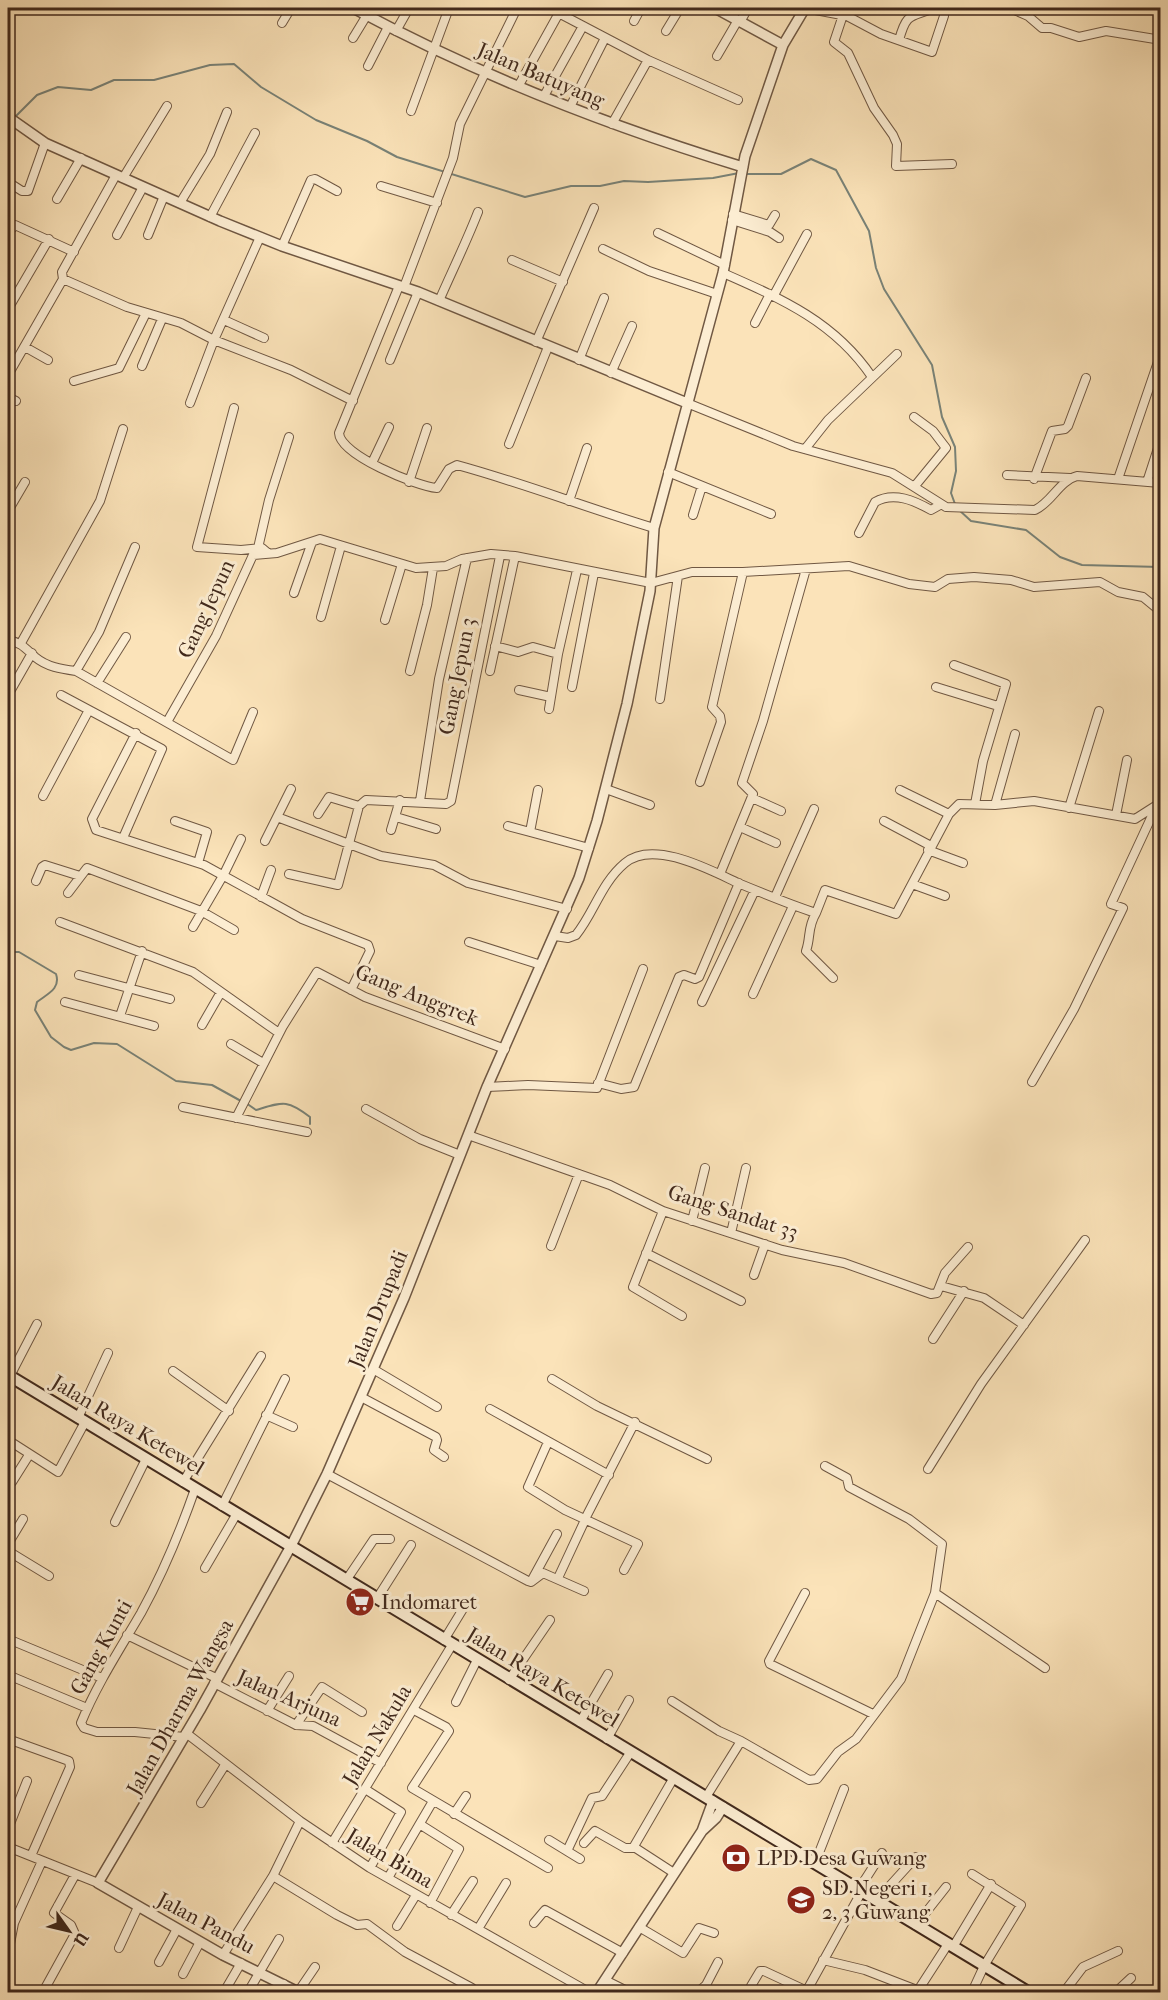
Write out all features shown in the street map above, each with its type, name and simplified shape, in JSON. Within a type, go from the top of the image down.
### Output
[{"type":"main road","name":"Jalan Raya Ketewel","points":[[9,1376],[1028,1992]]},
{"type":"street","points":[[282,23],[291,8]]},
{"type":"street","name":"Jalan Batuyang","points":[[353,8],[392,29],[519,86],[612,124],[742,169]]},
{"type":"street","points":[[368,66],[392,29],[410,8]]},
{"type":"street","points":[[411,111],[449,8]]},
{"type":"street","points":[[517,8],[460,124],[450,166],[437,203],[339,433],[339,438],[372,463],[409,482],[437,488],[450,469],[457,465],[522,482],[569,501],[654,528]]},
{"type":"street","points":[[549,8],[648,60],[738,100]]},
{"type":"street","points":[[634,21],[641,8]]},
{"type":"street","points":[[666,31],[680,8]]},
{"type":"street","points":[[715,8],[783,45]]},
{"type":"street","points":[[717,56],[748,8]]},
{"type":"street","points":[[805,8],[845,16],[932,52],[944,16]]},
{"type":"street","name":"Jalan Drupadi","points":[[291,1546],[327,1474],[373,1369],[488,1084],[567,909],[589,848],[606,789],[640,643],[651,583],[654,528],[724,269],[745,156],[783,45],[805,8]]},
{"type":"street","points":[[852,8],[845,16],[834,42],[848,53],[874,108],[893,135],[897,144],[895,162],[898,167],[952,164]]},
{"type":"street","points":[[899,40],[908,18],[913,13],[934,8]]},
{"type":"street","points":[[1010,8],[1028,16],[1042,28],[1079,37],[1106,31],[1155,39],[1160,44],[1158,55],[1161,56]]},
{"type":"street","points":[[519,86],[559,14]]},
{"type":"street","points":[[353,38],[367,15]]},
{"type":"street","points":[[544,96],[583,26]]},
{"type":"street","points":[[570,107],[605,38]]},
{"type":"street","points":[[612,124],[648,60]]},
{"type":"street","points":[[8,375],[63,279],[62,272],[119,176],[167,106]]},
{"type":"street","points":[[180,203],[210,154],[227,112]]},
{"type":"street","points":[[10,119],[45,142],[210,217],[282,246],[418,292],[611,373],[805,449],[892,473],[940,505],[962,510],[1035,510],[1070,478]]},
{"type":"street","points":[[210,217],[255,133]]},
{"type":"street","points":[[8,182],[21,191],[28,191],[45,142]]},
{"type":"street","points":[[722,161],[745,156]]},
{"type":"street","points":[[57,199],[81,158]]},
{"type":"street","points":[[282,246],[311,180],[315,179],[337,191]]},
{"type":"street","points":[[381,186],[437,203]]},
{"type":"street","points":[[117,235],[143,187]]},
{"type":"street","points":[[148,235],[164,196]]},
{"type":"street","points":[[536,342],[594,208]]},
{"type":"street","points":[[439,301],[453,267],[463,252],[478,212]]},
{"type":"street","points":[[733,217],[769,225],[775,215]]},
{"type":"street","points":[[733,217],[779,238]]},
{"type":"street","points":[[8,233],[15,225],[74,252]]},
{"type":"street","points":[[658,233],[772,294],[829,328],[849,346],[872,377]]},
{"type":"street","points":[[755,323],[807,234]]},
{"type":"street","points":[[190,403],[214,340],[260,237]]},
{"type":"street","points":[[8,309],[49,239]]},
{"type":"street","points":[[603,249],[649,271],[717,294]]},
{"type":"street","points":[[512,260],[563,282]]},
{"type":"street","points":[[63,279],[146,313],[181,323],[214,340],[291,370],[353,401]]},
{"type":"street","points":[[390,360],[418,292]]},
{"type":"street","points":[[579,360],[604,298]]},
{"type":"street","points":[[74,381],[119,368],[146,313]]},
{"type":"street","points":[[142,366],[162,318]]},
{"type":"street","points":[[224,320],[264,338]]},
{"type":"street","points":[[611,373],[632,326]]},
{"type":"street","points":[[25,347],[48,360]]},
{"type":"street","points":[[509,444],[548,347]]},
{"type":"street","points":[[805,449],[828,420],[897,354]]},
{"type":"street","points":[[1118,479],[1161,356]]},
{"type":"street","points":[[1034,479],[1052,431],[1067,427],[1086,378]]},
{"type":"street","points":[[8,397],[16,401]]},
{"type":"street","points":[[234,408],[197,547],[241,550],[263,548],[268,553]]},
{"type":"street","points":[[914,417],[933,431],[946,448],[914,487]]},
{"type":"street","points":[[372,463],[389,427]]},
{"type":"street","points":[[409,482],[427,428]]},
{"type":"street","points":[[21,643],[100,501],[123,429]]},
{"type":"street","points":[[258,548],[269,500],[289,437]]},
{"type":"street","points":[[1147,482],[1161,442]]},
{"type":"street","points":[[569,501],[587,448]]},
{"type":"street","points":[[668,472],[771,514]]},
{"type":"street","points":[[1007,475],[1034,479],[1077,476],[1161,483]]},
{"type":"street","points":[[8,512],[25,482]]},
{"type":"street","points":[[693,515],[702,486]]},
{"type":"street","points":[[859,533],[875,502],[880,500],[908,498],[932,510],[940,505]]},
{"type":"street","name":"Gang Jepun","points":[[167,723],[216,636],[250,558],[326,540],[402,564],[433,568],[486,554],[515,556],[651,583]]},
{"type":"street","points":[[294,593],[312,542]]},
{"type":"street","points":[[321,617],[341,546]]},
{"type":"street","points":[[76,671],[99,632],[135,547]]},
{"type":"street","name":"Gang Jepun 3","points":[[420,801],[449,803],[500,556]]},
{"type":"street","points":[[490,671],[515,556]]},
{"type":"street","points":[[289,874],[337,886],[351,844],[359,806],[366,800],[420,801],[439,679],[467,558]]},
{"type":"street","points":[[385,620],[402,564]]},
{"type":"street","points":[[651,583],[692,572],[743,572],[849,566],[909,584],[935,587],[948,579],[966,577],[1011,580],[1034,587],[1100,582],[1118,592],[1143,597],[1161,611]]},
{"type":"street","points":[[410,671],[427,605],[433,568]]},
{"type":"street","points":[[720,874],[752,798],[752,793],[742,783],[763,721],[806,569]]},
{"type":"street","points":[[549,709],[558,654],[577,570]]},
{"type":"street","points":[[700,782],[721,722],[720,716],[712,707],[743,572]]},
{"type":"street","points":[[572,687],[594,573]]},
{"type":"street","points":[[660,699],[678,576]]},
{"type":"street","points":[[97,683],[126,637]]},
{"type":"street","points":[[8,641],[21,643],[51,666],[76,671],[233,759],[253,712]]},
{"type":"street","points":[[495,646],[518,652],[533,647],[558,654]]},
{"type":"street","points":[[8,695],[32,653]]},
{"type":"street","points":[[954,665],[1005,682],[975,804]]},
{"type":"street","points":[[936,687],[998,706]]},
{"type":"street","points":[[519,690],[551,697]]},
{"type":"street","points":[[62,695],[136,733],[158,746],[162,752],[123,838]]},
{"type":"street","points":[[43,796],[89,710]]},
{"type":"street","points":[[1069,808],[1099,711]]},
{"type":"street","points":[[136,733],[92,819],[96,830],[198,863],[224,874],[302,919],[369,946],[370,951],[351,990]]},
{"type":"street","points":[[995,806],[1015,734]]},
{"type":"street","points":[[1116,815],[1126,760]]},
{"type":"street","points":[[265,841],[291,789]]},
{"type":"street","points":[[606,789],[650,805]]},
{"type":"street","points":[[530,832],[538,790]]},
{"type":"street","points":[[900,790],[949,814]]},
{"type":"street","points":[[318,814],[329,798],[359,806]]},
{"type":"street","points":[[752,798],[782,811]]},
{"type":"street","points":[[391,830],[400,800]]},
{"type":"street","points":[[833,978],[806,951],[810,942],[808,927],[825,890],[896,914],[949,814],[959,804],[995,806],[1030,801],[1135,819],[1159,804]]},
{"type":"street","points":[[1032,1082],[1070,1017],[1123,908],[1111,903],[1159,804]]},
{"type":"street","points":[[775,897],[814,809]]},
{"type":"street","points":[[277,817],[381,856],[434,865],[468,883],[567,909]]},
{"type":"street","points":[[396,817],[436,829]]},
{"type":"street","points":[[175,821],[207,832],[198,863]]},
{"type":"street","points":[[884,821],[930,848],[963,863]]},
{"type":"street","points":[[508,826],[589,848]]},
{"type":"street","points":[[740,827],[776,843]]},
{"type":"street","points":[[193,927],[224,874],[241,839]]},
{"type":"street","points":[[555,936],[568,938],[576,935],[596,899],[627,861],[639,856],[670,856],[693,861],[755,890],[816,913]]},
{"type":"street","points":[[36,881],[45,865],[80,876]]},
{"type":"street","points":[[68,893],[87,868],[201,912],[234,930]]},
{"type":"street","points":[[261,897],[271,870]]},
{"type":"street","points":[[598,1083],[621,1089],[634,1087],[679,977],[684,975],[695,979],[699,977],[739,883]]},
{"type":"street","points":[[912,884],[945,896]]},
{"type":"street","points":[[702,1002],[755,890]]},
{"type":"street","points":[[753,994],[793,906]]},
{"type":"street","points":[[60,922],[194,972],[279,1033]]},
{"type":"street","points":[[470,942],[542,965]]},
{"type":"street","points":[[120,1016],[142,951]]},
{"type":"street","points":[[488,1084],[593,1089],[598,1083],[643,969]]},
{"type":"street","name":"Gang Anggrek","points":[[236,1118],[245,1096],[279,1033],[315,973],[319,972],[351,990],[505,1049]]},
{"type":"street","points":[[79,975],[170,999]]},
{"type":"street","points":[[202,1025],[221,992]]},
{"type":"street","points":[[65,1002],[154,1026]]},
{"type":"street","points":[[231,1044],[263,1063]]},
{"type":"street","points":[[183,1107],[307,1132]]},
{"type":"street","points":[[366,1108],[420,1139],[460,1155]]},
{"type":"street","name":"Gang Sandat 33","points":[[468,1135],[610,1185],[663,1211],[692,1221],[765,1244],[844,1263],[931,1294],[937,1293],[941,1286]]},
{"type":"street","points":[[692,1221],[705,1168]]},
{"type":"street","points":[[731,1233],[746,1168]]},
{"type":"street","points":[[551,1246],[579,1174]]},
{"type":"street","points":[[663,1211],[633,1287],[682,1316]]},
{"type":"street","points":[[927,1469],[981,1384],[1085,1240]]},
{"type":"street","points":[[753,1275],[765,1244]]},
{"type":"street","points":[[968,1247],[945,1273],[941,1286],[984,1298],[1024,1325]]},
{"type":"street","points":[[646,1253],[741,1301]]},
{"type":"street","points":[[933,1339],[964,1291]]},
{"type":"street","points":[[9,1376],[37,1324]]},
{"type":"street","points":[[8,1440],[58,1472],[82,1420],[108,1353]]},
{"type":"street","points":[[183,1482],[261,1356]]},
{"type":"street","points":[[373,1369],[437,1407]]},
{"type":"street","points":[[173,1371],[229,1410]]},
{"type":"street","points":[[222,1506],[285,1379]]},
{"type":"street","points":[[552,1379],[597,1406],[635,1422],[707,1459]]},
{"type":"street","points":[[361,1397],[436,1437],[434,1450],[444,1457]]},
{"type":"street","points":[[490,1409],[609,1475]]},
{"type":"street","points":[[266,1414],[292,1427]]},
{"type":"street","points":[[558,1578],[585,1519],[635,1422]]},
{"type":"street","points":[[548,1442],[528,1487],[585,1519],[639,1545],[624,1570]]},
{"type":"street","points":[[12,1482],[29,1455]]},
{"type":"street","points":[[115,1522],[146,1459]]},
{"type":"street","points":[[672,1701],[719,1731],[809,1780],[817,1779],[838,1752],[856,1739],[901,1679],[935,1593],[942,1549],[941,1541],[909,1519],[849,1487],[848,1478],[825,1466]]},
{"type":"street","points":[[327,1474],[530,1582]]},
{"type":"street","name":"Gang Kunti","points":[[185,1735],[88,1730],[81,1726],[102,1678],[172,1551],[195,1489]]},
{"type":"street","points":[[205,1568],[236,1515]]},
{"type":"street","points":[[8,1544],[11,1528],[23,1519]]},
{"type":"street","points":[[530,1582],[557,1534]]},
{"type":"street","points":[[347,1579],[374,1539],[390,1539]]},
{"type":"street","points":[[378,1597],[411,1545]]},
{"type":"street","name":"Jalan Dharma Wangsa","points":[[98,1883],[185,1735],[291,1546]]},
{"type":"street","points":[[8,1551],[49,1576]]},
{"type":"street","points":[[530,1582],[543,1573],[584,1592]]},
{"type":"street","points":[[805,1593],[769,1661],[770,1664],[873,1714]]},
{"type":"street","points":[[935,1593],[1045,1668]]},
{"type":"street","name":"Jalan Nakula","points":[[332,1843],[414,1710],[466,1604]]},
{"type":"street","points":[[509,1680],[550,1620]]},
{"type":"street","name":"Jalan Arjuna","points":[[127,1635],[215,1680],[267,1711],[296,1725],[313,1726],[381,1763]]},
{"type":"street","points":[[8,1639],[102,1678]]},
{"type":"street","points":[[456,1702],[477,1660]]},
{"type":"street","points":[[580,1722],[609,1674]]},
{"type":"street","points":[[8,1675],[87,1708]]},
{"type":"street","points":[[267,1711],[288,1676]]},
{"type":"street","points":[[296,1725],[322,1687],[362,1712]]},
{"type":"street","points":[[607,1739],[629,1700]]},
{"type":"street","points":[[414,1710],[449,1729],[411,1786],[454,1814],[548,1868]]},
{"type":"street","name":"Jalan Bima","points":[[185,1735],[300,1821],[370,1868],[589,1992]]},
{"type":"street","points":[[8,1739],[69,1761],[70,1767],[30,1856]]},
{"type":"street","points":[[702,1831],[709,1799],[741,1741]]},
{"type":"street","points":[[567,1851],[592,1798],[602,1796],[630,1753]]},
{"type":"street","points":[[201,1803],[225,1765]]},
{"type":"street","points":[[634,1847],[673,1779]]},
{"type":"street","points":[[8,1830],[27,1781]]},
{"type":"street","points":[[365,1789],[401,1812],[370,1868]]},
{"type":"street","points":[[815,1863],[844,1789]]},
{"type":"street","points":[[454,1814],[466,1796]]},
{"type":"street","points":[[388,1878],[433,1801]]},
{"type":"street","points":[[597,1992],[702,1831],[716,1818],[723,1807]]},
{"type":"street","points":[[223,1955],[273,1876],[300,1821]]},
{"type":"street","points":[[421,1825],[459,1849],[430,1903]]},
{"type":"street","points":[[584,1844],[595,1831],[626,1848],[634,1847],[674,1873]]},
{"type":"street","points":[[549,1840],[580,1859]]},
{"type":"street","points":[[8,1847],[98,1883]]},
{"type":"street","points":[[752,1986],[760,1971],[764,1971],[806,1992],[882,1853]]},
{"type":"street","points":[[876,1901],[916,1857]]},
{"type":"street","points":[[8,1954],[11,1921],[42,1861]]},
{"type":"street","points":[[972,1874],[1021,1905],[984,1966],[972,1992]]},
{"type":"street","points":[[55,1992],[45,1990],[75,1934],[71,1925],[54,1913],[75,1875]]},
{"type":"street","points":[[273,1876],[337,1915],[357,1925],[367,1924],[405,1952],[472,1988]]},
{"type":"street","points":[[451,1915],[472,1881]]},
{"type":"street","name":"Jalan Pandu","points":[[98,1883],[223,1955],[260,1971],[282,1988],[298,1992]]},
{"type":"street","points":[[478,1929],[506,1883]]},
{"type":"street","points":[[823,1960],[865,1970],[919,1992],[991,1884]]},
{"type":"street","points":[[916,1925],[946,1887]]},
{"type":"street","points":[[397,1926],[416,1895]]},
{"type":"street","points":[[119,1948],[138,1907]]},
{"type":"street","points":[[534,1923],[545,1910],[622,1953]]},
{"type":"street","points":[[639,1927],[683,1953],[699,1928],[714,1933]]},
{"type":"street","points":[[159,1962],[177,1929]]},
{"type":"street","points":[[248,1992],[279,1940]]},
{"type":"street","points":[[183,1974],[200,1942]]},
{"type":"street","points":[[1064,1992],[1083,1966],[1118,1951]]},
{"type":"street","points":[[698,1992],[706,1985],[718,1962]]},
{"type":"street","points":[[224,1992],[241,1963]]},
{"type":"street","points":[[298,1992],[315,1967]]},
{"type":"street","points":[[1116,1992],[1131,1978]]},
{"type":"street","points":[[605,1980],[629,1992]]},
{"type":"waterway","points":[[14,118],[37,95],[58,87],[91,90],[114,80],[154,80],[210,65],[234,64],[261,87],[316,120],[367,141],[397,157],[525,197],[571,186],[600,186],[624,181],[648,182],[713,178],[739,173]]},
{"type":"waterway","points":[[745,174],[781,174],[811,159],[836,170],[869,231],[876,268],[884,289],[932,365],[942,417],[955,447],[956,471],[951,493],[955,504]]},
{"type":"waterway","points":[[958,509],[971,521],[1026,530],[1060,557],[1082,565],[1160,567]]},
{"type":"waterway","points":[[8,952],[19,952],[56,974],[57,984],[49,994],[37,1002],[35,1010],[51,1037],[64,1047],[71,1050],[94,1043],[117,1044],[176,1081],[212,1085],[241,1101]]},
{"type":"waterway","points":[[246,1103],[256,1110],[279,1104],[290,1105],[310,1117],[310,1124]]},
{"type":"place","name":"Indomaret","points":[[360,1602]]},
{"type":"place","name":"LPD Desa Guwang","points":[[736,1858]]},
{"type":"place","name":"SD Negeri 1, 2, 3 Guwang","points":[[801,1900]]}]
